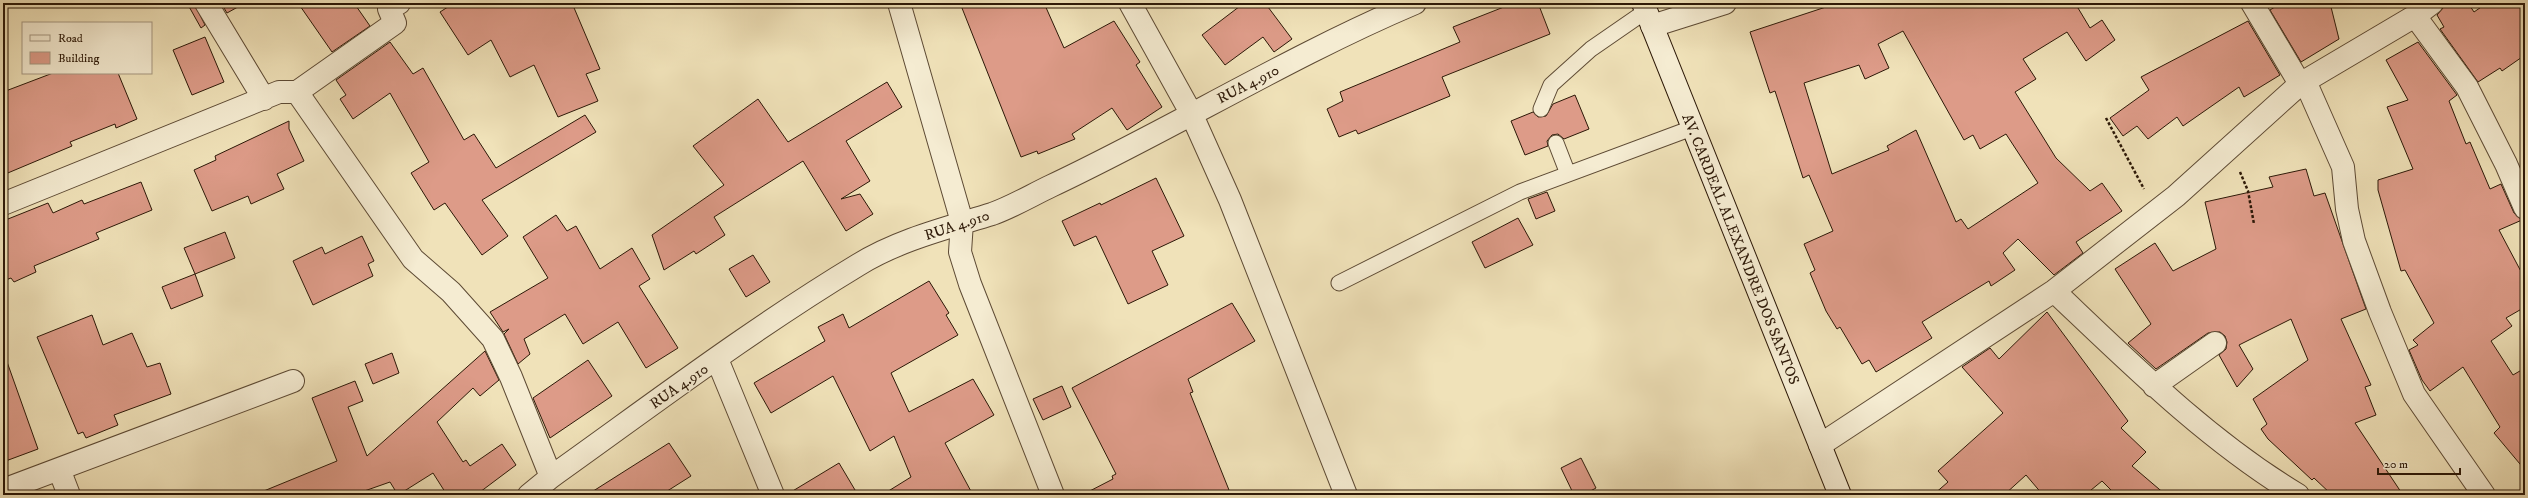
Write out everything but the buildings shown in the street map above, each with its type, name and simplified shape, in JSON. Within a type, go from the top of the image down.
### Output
[{"type":"street","points":[[206,3],[264,99]]},
{"type":"street","points":[[3,204],[280,92],[297,92],[395,23],[389,9],[399,3]]},
{"type":"street","points":[[899,3],[962,222],[960,252],[970,284],[1053,495]]},
{"type":"street","points":[[1130,3],[1191,113],[1233,208],[1346,495]]},
{"type":"street","name":"RUA 4.910","points":[[538,489],[717,359],[860,263],[907,241],[962,222],[995,213],[1075,175],[1191,113],[1415,3]]},
{"type":"street","points":[[1647,13],[1725,3]]},
{"type":"street","points":[[2252,3],[2303,82],[2343,167],[2347,209],[2354,241],[2380,312],[2414,394],[2484,495]]},
{"type":"street","points":[[1820,445],[2054,291],[2155,213],[2303,82],[2424,9],[2506,164],[2525,208]]},
{"type":"street","name":"AV. CARDEAL ALEXANDRE DOS SANTOS","points":[[1647,13],[1840,495]]},
{"type":"street","points":[[297,92],[413,259],[451,292],[493,339],[511,377],[538,489]]},
{"type":"street","points":[[2054,291],[2174,404],[2261,473],[2298,495]]},
{"type":"street","points":[[2154,386],[2215,343]]},
{"type":"street","points":[[717,359],[773,495]]},
{"type":"street","points":[[3,490],[293,381]]},
{"type":"street","points":[[59,469],[69,495]]},
{"type":"lane","points":[[1541,109],[1551,85],[1591,49],[1647,13]]},
{"type":"lane","points":[[1339,283],[1520,192],[1692,128]]},
{"type":"lane","points":[[1556,143],[1568,174]]},
{"type":"path","points":[[2106,118],[2155,213]]},
{"type":"path","points":[[2225,150],[2234,161],[2248,191],[2254,224]]}]
